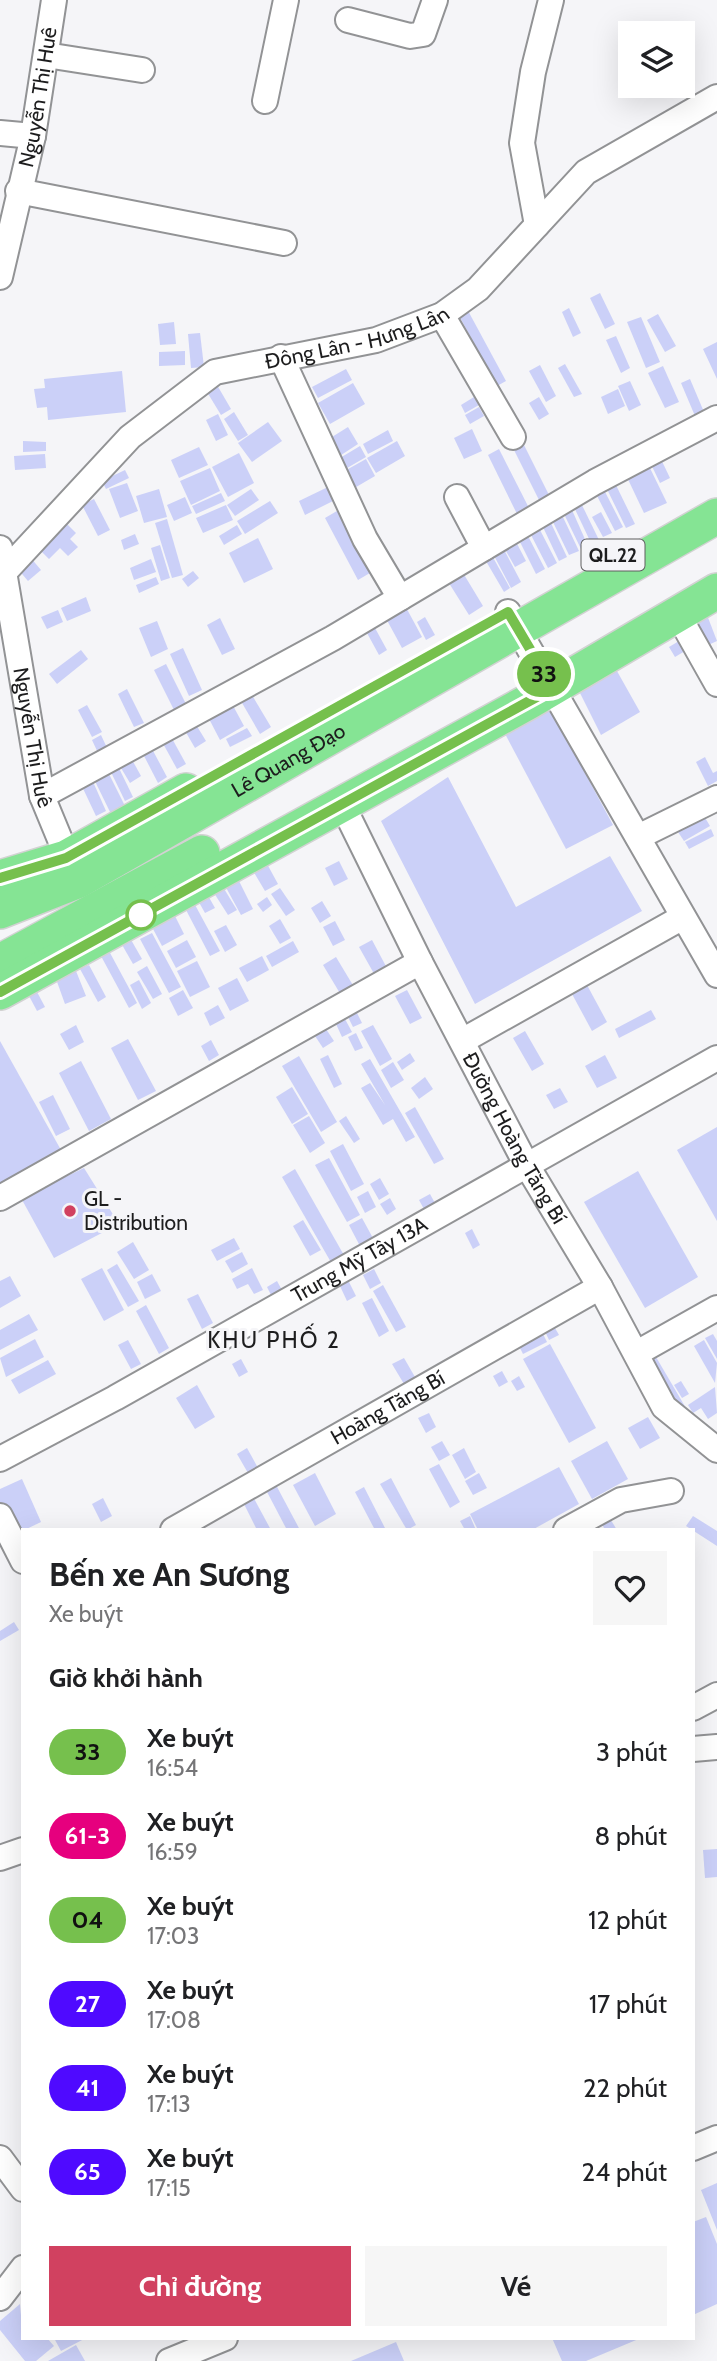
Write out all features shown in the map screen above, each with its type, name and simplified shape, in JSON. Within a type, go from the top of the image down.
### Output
[{"type":"highway","name":"Lê Quang Đạo","points":[[513,620],[543,595],[717,496]]},
{"type":"highway","name":"Lê Quang Đạo","points":[[0,911],[513,620],[717,516]]},
{"type":"highway","name":"Lê Quang Đạo","points":[[0,962],[403,758],[546,677],[717,569]]},
{"type":"highway","name":"Lê Quang Đạo","points":[[546,677],[717,591]]},
{"type":"highway","name":"Lê Quang Đạo","points":[[0,992],[342,804],[403,758]]},
{"type":"highway","name":"Lê Quang Đạo","points":[[0,878],[72,869]]},
{"type":"street","name":"Nguyễn Thị Huê","points":[[0,277],[33,136],[54,0]]},
{"type":"street","points":[[265,101],[286,0]]},
{"type":"street","points":[[348,20],[410,36],[423,34],[435,0]]},
{"type":"street","points":[[537,225],[522,143],[533,72],[551,0]]},
{"type":"street","points":[[46,55],[142,70]]},
{"type":"street","name":"Đông Lân - Hưng Lân","points":[[2,565],[130,437],[215,372],[376,340],[442,315],[478,289],[586,172],[717,97]]},
{"type":"street","points":[[0,133],[33,136]]},
{"type":"street","points":[[18,191],[284,243]]},
{"type":"street","points":[[442,315],[513,437]]},
{"type":"street","points":[[281,357],[365,539],[400,597]]},
{"type":"street","points":[[42,796],[333,638],[595,482],[717,418]]},
{"type":"street","points":[[457,498],[484,548]]},
{"type":"street","name":"Nguyễn Thị Huê","points":[[2,565],[42,796],[72,869]]},
{"type":"street","points":[[677,613],[717,684]]},
{"type":"street","points":[[513,620],[717,975]]},
{"type":"street","points":[[638,837],[717,798]]},
{"type":"street","name":"Đường Hoàng Tăng Bí","points":[[342,804],[420,962],[526,1164],[600,1287],[664,1408],[712,1440]]},
{"type":"street","points":[[461,1041],[683,916]]},
{"type":"street","points":[[0,1198],[420,962]]},
{"type":"street","name":"Trung Mỹ Tây 13A","points":[[0,1459],[115,1398],[717,1058]]},
{"type":"street","name":"Hoàng Tăng Bí","points":[[177,1528],[600,1287]]},
{"type":"street","points":[[637,1353],[717,1308]]},
{"type":"street","points":[[570,1528],[621,1500],[671,1491]]},
{"type":"street","points":[[0,1516],[21,1557]]},
{"type":"street","points":[[695,1707],[717,1695]]},
{"type":"street","points":[[695,1749],[717,1747]]},
{"type":"street","points":[[0,1858],[21,1851]]},
{"type":"street","points":[[695,2147],[717,2138]]},
{"type":"street","points":[[0,2158],[21,2186]]},
{"type":"street","points":[[0,2298],[21,2271]]},
{"type":"street","points":[[169,2361],[220,2340]]},
{"type":"building","points":[[600,293],[615,324],[605,329],[590,298]]},
{"type":"building","points":[[466,307],[506,381],[497,386],[457,312]]},
{"type":"building","points":[[569,308],[581,333],[573,337],[562,312]]},
{"type":"building","points":[[658,314],[676,346],[665,352],[647,320]]},
{"type":"building","points":[[641,317],[660,362],[646,368],[627,322]]},
{"type":"building","points":[[174,322],[176,344],[160,345],[158,324]]},
{"type":"building","points":[[200,333],[204,367],[191,368],[188,334]]},
{"type":"building","points":[[616,336],[630,368],[621,373],[606,340]]},
{"type":"building","points":[[717,342],[717,379],[703,349]]},
{"type":"building","points":[[185,351],[185,365],[159,366],[159,352]]},
{"type":"building","points":[[565,364],[582,394],[574,397],[558,368]]},
{"type":"building","points":[[540,365],[556,396],[546,402],[529,371]]},
{"type":"building","points":[[663,366],[679,402],[665,408],[648,373]]},
{"type":"building","points":[[346,369],[352,380],[318,398],[312,387]]},
{"type":"building","points":[[122,371],[126,412],[48,420],[47,407],[37,408],[34,389],[45,388],[44,379]]},
{"type":"building","points":[[690,379],[704,412],[695,416],[681,383]]},
{"type":"building","points":[[630,381],[641,405],[629,411],[618,386]]},
{"type":"building","points":[[353,383],[365,404],[330,424],[318,403]]},
{"type":"building","points":[[217,385],[231,409],[221,415],[207,392]]},
{"type":"building","points":[[618,389],[625,406],[608,414],[601,397]]},
{"type":"building","points":[[474,397],[479,405],[465,413],[461,405]]},
{"type":"building","points":[[539,397],[549,414],[539,420],[529,403]]},
{"type":"building","points":[[479,407],[484,416],[470,424],[465,415]]},
{"type":"building","points":[[234,412],[248,435],[238,441],[224,419]]},
{"type":"building","points":[[218,414],[228,435],[216,441],[206,420]]},
{"type":"building","points":[[268,422],[282,441],[252,462],[238,443]]},
{"type":"building","points":[[348,427],[358,444],[335,459],[324,442]]},
{"type":"building","points":[[472,429],[482,451],[464,459],[454,438]]},
{"type":"building","points":[[388,430],[393,441],[368,454],[363,444]]},
{"type":"building","points":[[520,437],[550,497],[540,502],[510,442]]},
{"type":"building","points":[[23,441],[46,442],[46,451],[23,452]]},
{"type":"building","points":[[397,441],[405,456],[376,473],[367,458]]},
{"type":"building","points":[[360,446],[366,457],[342,471],[335,461]]},
{"type":"building","points":[[199,447],[208,465],[179,478],[171,460]]},
{"type":"building","points":[[499,449],[530,510],[518,516],[488,455]]},
{"type":"building","points":[[239,453],[254,483],[228,497],[212,467]]},
{"type":"building","points":[[658,453],[670,478],[660,483],[648,458]]},
{"type":"building","points":[[45,454],[46,468],[15,470],[14,456]]},
{"type":"building","points":[[366,459],[375,476],[351,490],[341,473]]},
{"type":"building","points":[[647,462],[667,503],[644,513],[625,473]]},
{"type":"building","points":[[210,468],[220,491],[191,505],[180,481]]},
{"type":"building","points":[[125,470],[129,478],[106,489],[102,481]]},
{"type":"building","points":[[612,477],[635,524],[626,528],[603,481]]},
{"type":"building","points":[[127,483],[138,511],[120,518],[109,489]]},
{"type":"building","points":[[601,484],[623,527],[615,531],[593,488]]},
{"type":"building","points":[[330,486],[337,499],[305,515],[299,501]]},
{"type":"building","points":[[159,489],[167,517],[144,523],[136,496]]},
{"type":"building","points":[[251,489],[259,500],[235,516],[227,505]]},
{"type":"building","points":[[221,493],[225,501],[196,514],[192,506]]},
{"type":"building","points":[[185,497],[192,513],[174,521],[167,505]]},
{"type":"building","points":[[94,499],[110,530],[98,536],[82,505]]},
{"type":"building","points":[[270,501],[278,513],[245,534],[237,521]]},
{"type":"building","points":[[580,501],[599,540],[591,543],[573,505]]},
{"type":"building","points":[[226,505],[233,520],[203,533],[196,518]]},
{"type":"building","points":[[342,508],[375,570],[358,580],[325,518]]},
{"type":"building","points":[[572,510],[588,546],[581,549],[564,514]]},
{"type":"building","points":[[601,512],[612,533],[603,537],[592,517]]},
{"type":"building","points":[[562,515],[579,551],[569,555],[552,520]]},
{"type":"building","points":[[167,519],[183,575],[172,578],[155,523]]},
{"type":"building","points":[[550,521],[567,557],[559,561],[542,525]]},
{"type":"building","points":[[65,522],[76,533],[70,539],[78,547],[68,556],[60,548],[49,559],[38,548]]},
{"type":"building","points":[[237,525],[242,534],[224,545],[219,536]]},
{"type":"building","points":[[539,528],[557,563],[548,568],[530,533]]},
{"type":"building","points":[[135,534],[139,544],[124,550],[121,540]]},
{"type":"building","points":[[528,536],[545,569],[536,574],[519,540]]},
{"type":"building","points":[[258,538],[273,569],[244,583],[229,553]]},
{"type":"building","points":[[514,538],[526,561],[515,567],[502,544]]},
{"type":"building","points":[[501,544],[521,582],[511,588],[491,550]]},
{"type":"building","points":[[160,545],[170,578],[161,581],[151,548]]},
{"type":"building","points":[[490,552],[510,588],[504,592],[483,556]]},
{"type":"building","points":[[30,557],[41,570],[28,581],[17,568]]},
{"type":"building","points":[[151,559],[156,572],[134,580],[130,568]]},
{"type":"building","points":[[457,563],[483,606],[469,615],[442,572]]},
{"type":"building","points":[[193,571],[199,578],[188,587],[182,579]]},
{"type":"building","points":[[156,577],[159,584],[139,593],[136,585]]},
{"type":"building","points":[[86,597],[91,611],[67,621],[61,608]]},
{"type":"building","points":[[402,600],[422,637],[402,648],[382,611]]},
{"type":"building","points":[[58,610],[63,622],[47,629],[41,617]]},
{"type":"building","points":[[707,615],[717,641],[706,646],[695,621]]},
{"type":"building","points":[[369,617],[387,650],[379,655],[361,622]]},
{"type":"building","points":[[425,617],[435,635],[426,640],[417,622]]},
{"type":"building","points":[[220,618],[235,649],[222,655],[207,625]]},
{"type":"building","points":[[157,621],[168,649],[151,657],[139,628]]},
{"type":"building","points":[[679,641],[685,651],[675,657],[669,647]]},
{"type":"building","points":[[183,648],[202,690],[189,696],[170,654]]},
{"type":"building","points":[[81,650],[88,659],[57,684],[49,674]]},
{"type":"building","points":[[166,664],[187,706],[175,712],[154,670]]},
{"type":"building","points":[[613,664],[640,712],[601,735],[576,685]]},
{"type":"building","points":[[127,689],[144,723],[134,727],[118,694]]},
{"type":"building","points":[[249,690],[271,727],[260,734],[238,696]]},
{"type":"building","points":[[231,702],[244,726],[220,740],[207,715]]},
{"type":"building","points":[[548,704],[613,825],[566,849],[503,730]]},
{"type":"building","points":[[87,705],[102,732],[92,737],[78,710]]},
{"type":"building","points":[[195,723],[206,741],[195,748],[184,729]]},
{"type":"building","points":[[247,728],[252,736],[230,747],[226,739]]},
{"type":"building","points":[[169,733],[186,764],[177,769],[160,738]]},
{"type":"building","points":[[101,735],[108,750],[99,755],[92,740]]},
{"type":"building","points":[[151,747],[167,777],[158,783],[142,752]]},
{"type":"building","points":[[130,756],[141,776],[130,783],[118,763]]},
{"type":"building","points":[[705,757],[713,773],[717,771],[717,781],[708,786],[696,762]]},
{"type":"building","points":[[116,762],[133,797],[125,801],[108,766]]},
{"type":"building","points":[[105,766],[125,806],[111,814],[91,773]]},
{"type":"building","points":[[90,775],[106,811],[96,816],[79,780]]},
{"type":"building","points":[[448,777],[516,907],[610,856],[642,911],[475,1004],[381,821]]},
{"type":"building","points":[[704,816],[710,826],[684,841],[678,832]]},
{"type":"building","points":[[711,829],[714,836],[689,849],[685,842]]},
{"type":"building","points":[[339,861],[348,879],[334,886],[325,868]]},
{"type":"building","points":[[266,862],[278,884],[265,891],[252,869]]},
{"type":"building","points":[[236,875],[253,909],[241,915],[223,882]]},
{"type":"building","points":[[223,887],[237,910],[228,915],[214,893]]},
{"type":"building","points":[[280,888],[295,910],[286,916],[271,894]]},
{"type":"building","points":[[206,892],[215,908],[205,913],[196,897]]},
{"type":"building","points":[[267,897],[272,905],[263,912],[257,904]]},
{"type":"building","points":[[322,901],[331,916],[320,923],[311,908]]},
{"type":"building","points":[[194,903],[220,951],[210,956],[185,908]]},
{"type":"building","points":[[175,916],[184,934],[162,946],[152,927]]},
{"type":"building","points":[[280,919],[291,938],[280,944],[269,926]]},
{"type":"building","points":[[335,921],[345,940],[333,946],[323,927]]},
{"type":"building","points":[[226,925],[237,945],[225,952],[214,931]]},
{"type":"building","points":[[152,933],[181,987],[169,993],[140,939]]},
{"type":"building","points":[[130,938],[142,959],[133,964],[121,943]]},
{"type":"building","points":[[187,940],[196,957],[176,968],[167,951]]},
{"type":"building","points":[[372,940],[389,972],[377,979],[359,947]]},
{"type":"building","points":[[293,941],[299,952],[272,967],[266,956]]},
{"type":"building","points":[[109,951],[137,1003],[129,1008],[101,956]]},
{"type":"building","points":[[262,956],[269,970],[247,982],[239,968]]},
{"type":"building","points":[[336,957],[354,987],[341,995],[323,965]]},
{"type":"building","points":[[197,961],[210,987],[190,997],[177,971]]},
{"type":"building","points":[[89,965],[106,997],[98,1002],[80,969]]},
{"type":"building","points":[[147,966],[162,994],[153,999],[137,972]]},
{"type":"building","points":[[76,971],[86,996],[65,1004],[56,979]]},
{"type":"building","points":[[237,978],[249,1001],[230,1011],[218,988]]},
{"type":"building","points":[[139,980],[151,1003],[142,1009],[130,985]]},
{"type":"building","points":[[587,985],[607,1022],[592,1031],[572,994]]},
{"type":"building","points":[[36,990],[45,1007],[37,1011],[28,994]]},
{"type":"building","points":[[183,990],[193,1008],[178,1016],[169,998]]},
{"type":"building","points":[[407,990],[422,1018],[410,1024],[395,996]]},
{"type":"building","points":[[218,1005],[225,1018],[210,1026],[204,1013]]},
{"type":"building","points":[[651,1010],[656,1019],[619,1038],[615,1029]]},
{"type":"building","points":[[357,1013],[362,1023],[353,1027],[348,1017]]},
{"type":"building","points":[[345,1019],[352,1032],[342,1037],[336,1024]]},
{"type":"building","points":[[76,1025],[84,1042],[69,1050],[60,1034]]},
{"type":"building","points":[[373,1025],[392,1059],[380,1066],[361,1031]]},
{"type":"building","points":[[326,1029],[334,1041],[323,1048],[315,1036]]},
{"type":"building","points":[[525,1031],[544,1064],[532,1071],[513,1038]]},
{"type":"building","points":[[356,1033],[363,1048],[355,1051],[348,1037]]},
{"type":"building","points":[[128,1039],[156,1091],[138,1100],[111,1048]]},
{"type":"building","points":[[211,1040],[219,1055],[209,1061],[201,1046]]},
{"type":"building","points":[[0,1041],[61,1150],[0,1184]]},
{"type":"building","points":[[410,1053],[415,1061],[402,1070],[397,1062]]},
{"type":"building","points":[[328,1055],[342,1084],[334,1088],[320,1059]]},
{"type":"building","points":[[605,1055],[617,1078],[597,1088],[585,1066]]},
{"type":"building","points":[[299,1056],[337,1122],[321,1132],[282,1066]]},
{"type":"building","points":[[370,1059],[415,1137],[406,1142],[393,1119],[383,1125],[361,1088],[370,1083],[385,1105],[361,1064]]},
{"type":"building","points":[[81,1061],[111,1119],[89,1131],[59,1073]]},
{"type":"building","points":[[393,1062],[404,1080],[391,1088],[381,1070]]},
{"type":"building","points":[[425,1077],[433,1089],[419,1099],[411,1088]]},
{"type":"building","points":[[292,1087],[308,1114],[292,1124],[276,1097]]},
{"type":"building","points":[[560,1088],[568,1102],[554,1109],[546,1095]]},
{"type":"building","points":[[53,1095],[70,1129],[56,1136],[39,1102]]},
{"type":"building","points":[[415,1107],[444,1159],[434,1164],[405,1113]]},
{"type":"building","points":[[309,1116],[325,1143],[310,1153],[293,1125]]},
{"type":"building","points":[[346,1116],[360,1139],[354,1143],[339,1121]]},
{"type":"building","points":[[717,1127],[717,1221],[677,1150]]},
{"type":"building","points":[[343,1144],[364,1184],[351,1191],[330,1151]]},
{"type":"building","points":[[329,1158],[360,1215],[347,1222],[315,1165]]},
{"type":"building","name":"GL - Distribution","points":[[84,1168],[119,1224],[54,1258],[21,1198]]},
{"type":"building","points":[[295,1169],[345,1257],[332,1264],[282,1177]]},
{"type":"building","points":[[638,1171],[698,1277],[645,1308],[584,1202]]},
{"type":"building","points":[[380,1178],[389,1194],[379,1200],[370,1184]]},
{"type":"building","points":[[368,1191],[376,1207],[365,1213],[357,1197]]},
{"type":"building","points":[[430,1194],[436,1205],[425,1211],[419,1200]]},
{"type":"building","points":[[390,1198],[396,1209],[387,1215],[380,1204]]},
{"type":"building","points":[[362,1218],[374,1240],[361,1248],[349,1225]]},
{"type":"building","points":[[303,1220],[321,1250],[310,1256],[293,1226]]},
{"type":"building","points":[[472,1229],[480,1245],[473,1249],[465,1233]]},
{"type":"building","points":[[234,1238],[240,1249],[217,1261],[211,1250]]},
{"type":"building","points":[[133,1242],[149,1270],[134,1279],[117,1252]]},
{"type":"building","points":[[242,1252],[248,1264],[232,1273],[225,1261]]},
{"type":"building","points":[[117,1264],[139,1301],[128,1307],[107,1270]]},
{"type":"building","points":[[102,1268],[124,1310],[104,1321],[81,1279]]},
{"type":"building","points":[[252,1268],[263,1290],[254,1294],[248,1284],[237,1289],[232,1279]]},
{"type":"building","points":[[374,1269],[381,1283],[370,1289],[363,1275]]},
{"type":"building","points":[[152,1274],[161,1291],[145,1299],[137,1282]]},
{"type":"building","points":[[10,1276],[21,1296],[0,1308],[0,1281]]},
{"type":"building","points":[[348,1280],[356,1296],[347,1301],[339,1284]]},
{"type":"building","points":[[277,1281],[283,1292],[272,1297],[267,1287]]},
{"type":"building","points":[[383,1285],[406,1327],[396,1332],[373,1291]]},
{"type":"building","points":[[198,1294],[213,1323],[202,1329],[187,1299]]},
{"type":"building","points":[[372,1298],[389,1331],[379,1337],[362,1303]]},
{"type":"building","points":[[146,1305],[169,1348],[159,1354],[136,1311]]},
{"type":"building","points":[[29,1314],[38,1330],[0,1350],[0,1330]]},
{"type":"building","points":[[551,1321],[559,1335],[549,1340],[542,1325]]},
{"type":"building","points":[[541,1330],[547,1342],[523,1354],[517,1342]]},
{"type":"building","points":[[713,1334],[717,1341],[717,1359],[705,1338]]},
{"type":"building","points":[[35,1339],[44,1357],[6,1377],[0,1358]]},
{"type":"building","points":[[128,1340],[141,1364],[131,1369],[118,1345]]},
{"type":"building","points":[[704,1340],[717,1363],[715,1383],[694,1346]]},
{"type":"building","points":[[550,1344],[596,1428],[569,1443],[523,1359]]},
{"type":"building","points":[[656,1357],[690,1415],[681,1420],[648,1362]]},
{"type":"building","points":[[404,1358],[415,1377],[404,1384],[392,1364]]},
{"type":"building","points":[[241,1359],[248,1372],[239,1377],[232,1364]]},
{"type":"building","points":[[48,1360],[56,1374],[19,1394],[11,1380]]},
{"type":"building","points":[[502,1371],[508,1382],[499,1387],[493,1376]]},
{"type":"building","points":[[519,1376],[525,1387],[517,1391],[511,1381]]},
{"type":"building","points":[[681,1381],[689,1394],[682,1398],[674,1385]]},
{"type":"building","points":[[197,1385],[215,1417],[195,1429],[176,1398]]},
{"type":"building","points":[[715,1387],[717,1413],[708,1419],[701,1408],[693,1413],[688,1405]]},
{"type":"building","points":[[429,1413],[436,1427],[426,1433],[418,1418]]},
{"type":"building","points":[[648,1417],[660,1438],[640,1449],[628,1428]]},
{"type":"building","points":[[442,1441],[450,1455],[439,1461],[431,1447]]},
{"type":"building","points":[[607,1441],[628,1479],[592,1499],[571,1461]]},
{"type":"building","points":[[247,1448],[258,1468],[248,1473],[237,1454]]},
{"type":"building","points":[[464,1448],[476,1472],[465,1479],[452,1455]]},
{"type":"building","points":[[439,1464],[460,1502],[450,1508],[429,1469]]},
{"type":"building","points":[[559,1467],[579,1504],[536,1528],[477,1528],[470,1514]]},
{"type":"building","points":[[315,1473],[336,1514],[315,1526],[293,1485]]},
{"type":"building","points":[[479,1473],[487,1488],[473,1495],[465,1481]]},
{"type":"building","points":[[391,1478],[416,1525],[406,1528],[380,1484]]},
{"type":"building","points":[[22,1479],[41,1522],[29,1528],[21,1528],[21,1532],[12,1536],[0,1510],[0,1489]]},
{"type":"building","points":[[276,1485],[299,1528],[286,1528],[266,1490]]},
{"type":"building","points":[[364,1487],[385,1528],[374,1528],[355,1492]]},
{"type":"building","points":[[251,1493],[270,1528],[256,1528],[241,1498]]},
{"type":"building","points":[[103,1498],[112,1516],[101,1522],[92,1504]]},
{"type":"building","points":[[470,1516],[475,1528],[464,1528],[460,1521]]},
{"type":"building","points":[[693,1516],[717,1531],[717,1546],[695,1532],[695,1528],[686,1526]]},
{"type":"building","points":[[609,1517],[616,1528],[604,1528],[601,1522]]},
{"type":"building","points":[[14,1622],[19,1630],[0,1641],[0,1631]]},
{"type":"building","points":[[717,1849],[717,1877],[705,1878],[703,1850]]},
{"type":"building","points":[[717,2183],[717,2230],[701,2190]]},
{"type":"building","points":[[706,2217],[717,2244],[717,2304],[695,2314],[695,2221]]},
{"type":"building","points":[[20,2304],[21,2340],[49,2340],[54,2346],[36,2361],[25,2361],[0,2330],[0,2321]]},
{"type":"building","points":[[55,2340],[82,2340],[61,2351]]},
{"type":"building","points":[[553,2340],[636,2340],[586,2361],[562,2361]]},
{"type":"building","points":[[396,2342],[404,2361],[351,2361]]},
{"type":"building","points":[[76,2345],[85,2361],[48,2361]]},
{"type":"bus line","name":"33","points":[[0,878],[66,858],[508,612],[553,688],[0,992]]},
{"type":"place","name":"GL - Distribution","points":[[70,1211]]},
{"type":"district","name":"KHU PHỐ 2","points":[[274,1340]]}]
